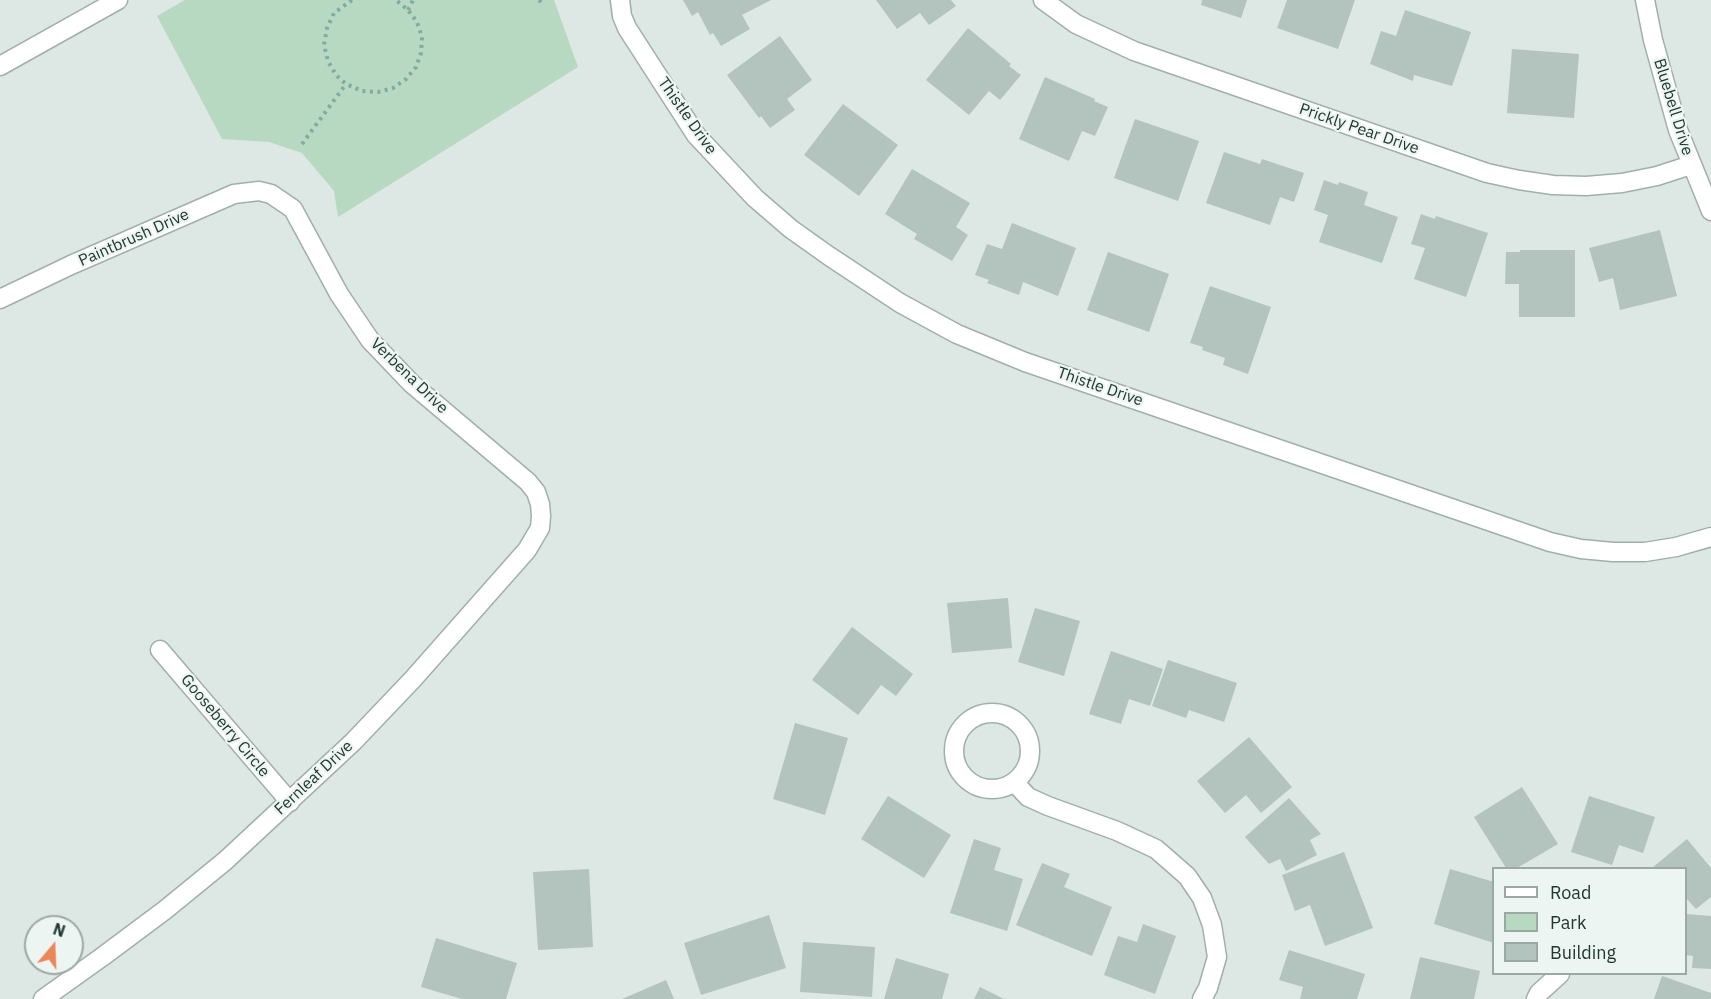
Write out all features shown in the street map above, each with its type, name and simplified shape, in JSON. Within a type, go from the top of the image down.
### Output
[{"type":"street","points":[[0,66],[118,0]]},
{"type":"street","name":"Thistle Drive","points":[[620,0],[622,16],[627,28],[696,135],[755,198],[791,229],[867,282],[957,334],[1025,362],[1550,542],[1581,549],[1645,552],[1677,547],[1711,537]]},
{"type":"street","name":"Prickly Pear Drive","points":[[1043,0],[1076,24],[1134,51],[1487,173],[1553,185],[1586,186],[1645,178],[1691,165]]},
{"type":"street","name":"Bluebell Drive","points":[[1645,0],[1665,86],[1691,165],[1711,211]]},
{"type":"street","name":"Paintbrush Drive","points":[[0,299],[71,265],[234,194],[252,191],[271,194]]},
{"type":"street","name":"Verbena Drive","points":[[271,194],[293,209],[339,294],[370,340],[412,384],[528,482],[536,492],[542,516]]},
{"type":"street","name":"Fernleaf Drive","points":[[43,999],[165,910],[225,861],[290,802],[360,734],[471,616],[535,540],[542,516]]},
{"type":"street","name":"Gooseberry Circle","points":[[160,650],[290,802]]},
{"type":"street","points":[[986,713],[999,713],[1011,717],[1021,725],[1028,737],[1030,756],[1024,774],[1015,783],[1004,788],[979,787],[968,781],[960,772],[955,760],[954,747],[957,735],[974,717],[986,713]]},
{"type":"street","points":[[1015,783],[1028,797],[1156,849],[1187,876],[1202,898],[1212,925],[1217,957],[1208,988],[1202,999]]},
{"type":"street","points":[[1536,999],[1539,993],[1559,975]]},
{"type":"path","points":[[352,0],[334,13],[327,28],[324,45],[328,61],[336,75],[346,84],[362,91],[378,92],[393,88],[406,79],[416,67],[421,53],[422,37],[417,22],[408,9],[396,0]]},
{"type":"path","points":[[408,9],[413,0]]},
{"type":"path","points":[[539,0],[544,5]]},
{"type":"path","points":[[302,144],[346,84]]},
{"type":"green space","points":[[185,0],[554,0],[578,67],[338,217],[334,191],[302,153],[269,142],[222,139],[157,16]]},
{"type":"building","points":[[683,0],[771,0],[742,15],[750,29],[721,46],[713,33],[710,35],[698,12],[692,16]]},
{"type":"building","points":[[876,0],[951,0],[956,6],[929,25],[920,13],[897,29]]},
{"type":"building","points":[[1202,0],[1247,0],[1241,18],[1201,5]]},
{"type":"building","points":[[1287,0],[1355,0],[1338,49],[1277,28]]},
{"type":"building","points":[[1405,10],[1471,32],[1452,86],[1414,75],[1413,81],[1370,64],[1381,31],[1396,36]]},
{"type":"building","points":[[968,28],[1021,75],[1000,100],[989,91],[969,115],[926,80]]},
{"type":"building","points":[[780,36],[812,80],[787,99],[795,110],[770,128],[761,116],[759,118],[727,75]]},
{"type":"building","points":[[1512,49],[1579,54],[1574,118],[1507,113]]},
{"type":"building","points":[[1045,77],[1108,107],[1095,136],[1082,131],[1069,161],[1019,139]]},
{"type":"building","points":[[843,104],[898,145],[859,196],[804,155]]},
{"type":"building","points":[[1135,119],[1199,141],[1178,201],[1114,178]]},
{"type":"building","points":[[1224,152],[1260,164],[1262,159],[1304,173],[1294,202],[1280,197],[1270,225],[1206,203]]},
{"type":"building","points":[[912,169],[970,203],[956,227],[968,235],[952,261],[914,239],[917,234],[885,214]]},
{"type":"building","points":[[1324,180],[1338,185],[1339,182],[1368,192],[1364,205],[1398,217],[1382,263],[1319,242],[1328,215],[1314,210]]},
{"type":"building","points":[[1421,214],[1435,219],[1436,216],[1488,233],[1466,297],[1414,279],[1425,248],[1411,244]]},
{"type":"building","points":[[1012,223],[1076,248],[1058,296],[1023,282],[1019,295],[987,283],[989,280],[975,275],[987,244],[1002,249]]},
{"type":"building","points":[[1660,230],[1677,296],[1620,310],[1613,278],[1599,282],[1589,248]]},
{"type":"building","points":[[1520,250],[1575,250],[1575,317],[1519,317],[1519,284],[1505,284],[1506,252],[1520,252]]},
{"type":"building","points":[[1108,252],[1169,274],[1149,332],[1087,310]]},
{"type":"building","points":[[1210,286],[1271,307],[1248,374],[1223,365],[1225,358],[1190,343]]},
{"type":"building","points":[[1008,598],[1012,648],[952,653],[947,603]]},
{"type":"building","points":[[1035,608],[1080,621],[1064,676],[1018,662]]},
{"type":"building","points":[[852,627],[913,674],[896,696],[881,685],[858,715],[812,680]]},
{"type":"building","points":[[1111,651],[1163,669],[1150,706],[1129,699],[1121,724],[1089,714]]},
{"type":"building","points":[[1168,660],[1237,683],[1224,722],[1189,710],[1186,718],[1152,706]]},
{"type":"building","points":[[795,723],[848,738],[825,815],[773,799]]},
{"type":"building","points":[[1249,737],[1292,787],[1261,813],[1246,795],[1225,813],[1197,781]]},
{"type":"building","points":[[1522,787],[1558,844],[1519,867],[1505,867],[1474,817]]},
{"type":"building","points":[[888,796],[951,835],[924,878],[861,839]]},
{"type":"building","points":[[1589,796],[1655,817],[1643,853],[1619,845],[1612,865],[1571,852]]},
{"type":"building","points":[[1289,798],[1321,834],[1310,840],[1317,855],[1286,871],[1280,859],[1269,864],[1245,837]]},
{"type":"building","points":[[974,839],[1001,848],[994,870],[1023,879],[1007,931],[950,913]]},
{"type":"building","points":[[1687,839],[1711,868],[1711,897],[1696,909],[1687,899],[1687,867],[1653,867]]},
{"type":"building","points":[[1344,852],[1373,928],[1325,946],[1310,905],[1295,911],[1282,875]]},
{"type":"building","points":[[1042,863],[1070,874],[1064,887],[1112,907],[1092,956],[1016,925]]},
{"type":"building","points":[[589,869],[593,947],[538,950],[533,872]]},
{"type":"building","points":[[1450,869],[1492,881],[1492,942],[1434,924]]},
{"type":"building","points":[[1687,914],[1711,916],[1711,969],[1692,968],[1693,956],[1687,955]]},
{"type":"building","points":[[769,915],[786,968],[701,995],[684,943]]},
{"type":"building","points":[[1143,924],[1176,936],[1155,994],[1104,975],[1118,936],[1137,942]]},
{"type":"building","points":[[436,938],[517,963],[506,999],[462,999],[421,987]]},
{"type":"building","points":[[803,942],[875,947],[872,997],[800,992]]},
{"type":"building","points":[[1289,950],[1365,974],[1357,999],[1300,999],[1303,987],[1279,980]]},
{"type":"building","points":[[1420,957],[1480,971],[1474,999],[1410,999]]},
{"type":"building","points":[[896,958],[949,974],[942,999],[884,999]]},
{"type":"building","points":[[1662,976],[1711,993],[1711,999],[1654,999]]},
{"type":"building","points":[[666,980],[674,999],[622,999]]},
{"type":"building","points":[[980,987],[1004,999],[974,999]]}]
